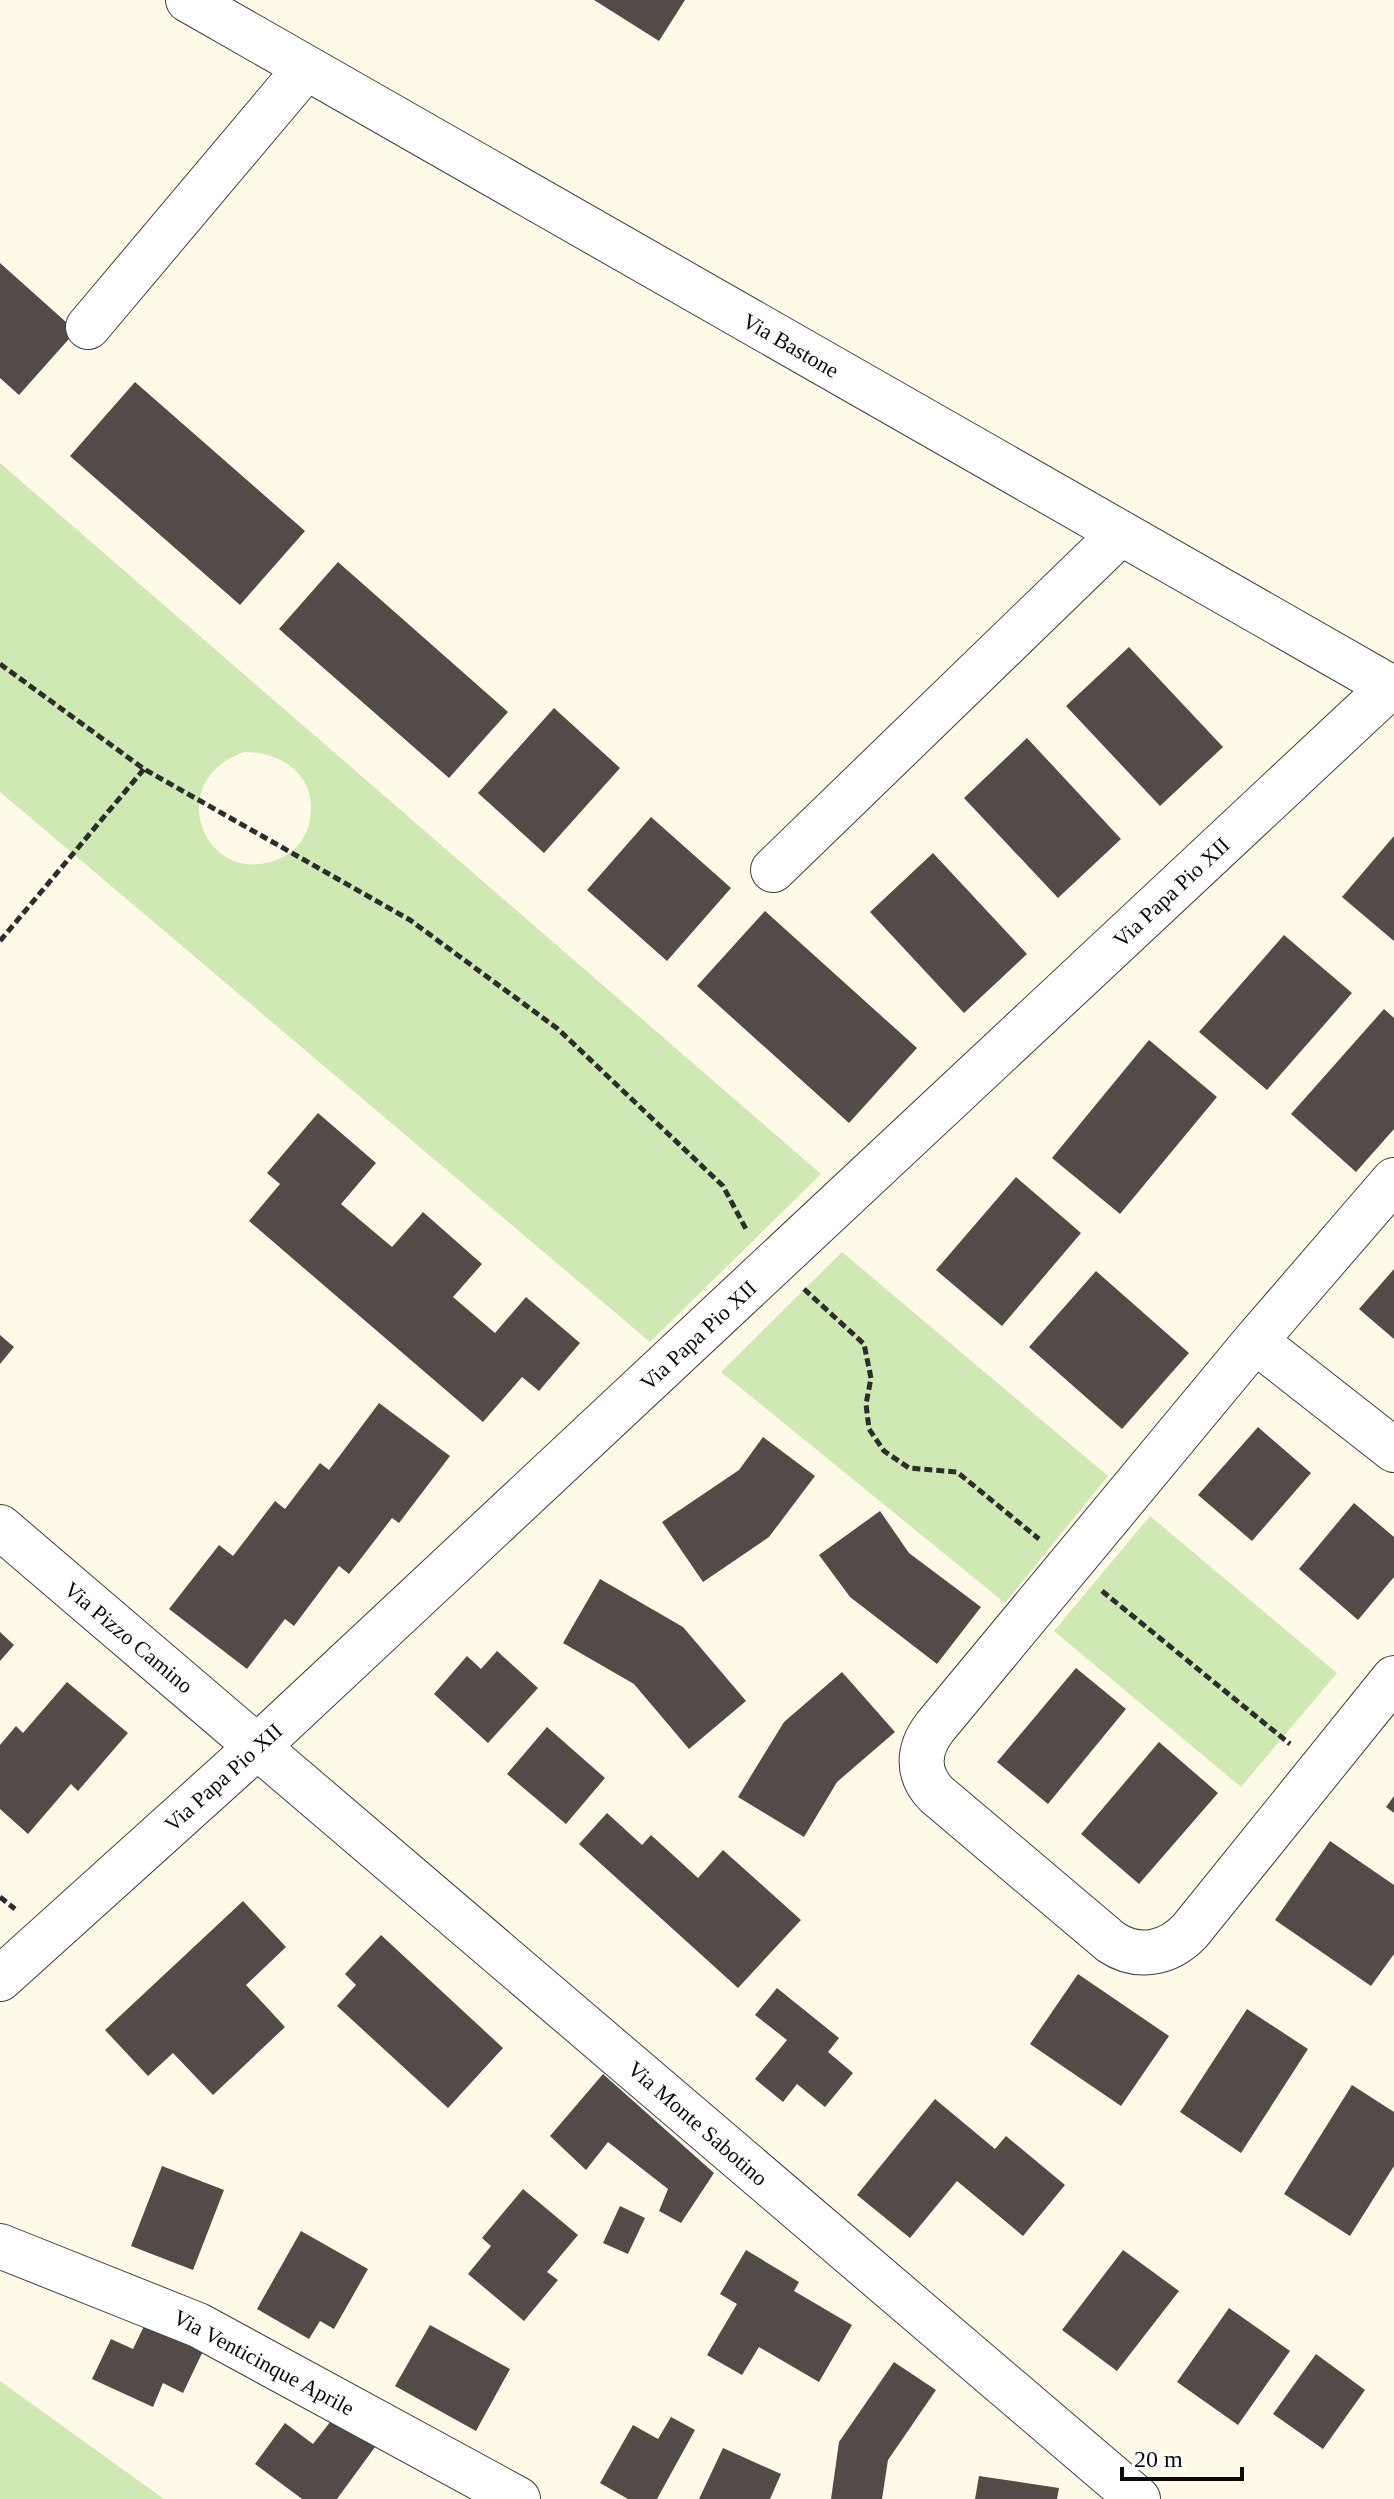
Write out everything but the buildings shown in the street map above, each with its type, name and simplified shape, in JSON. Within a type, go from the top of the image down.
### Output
[{"type":"street","name":"Via Bastone","points":[[188,0],[1392,688]]},
{"type":"street","points":[[88,327],[306,68]]},
{"type":"street","points":[[773,870],[1121,533]]},
{"type":"street","name":"Via Papa Pio XII","points":[[0,1979],[257,1747],[1392,688]]},
{"type":"street","points":[[1394,1180],[1255,1341],[928,1736],[922,1751],[922,1772],[936,1794],[1111,1942],[1129,1951],[1151,1953],[1182,1940],[1394,1678]]},
{"type":"street","points":[[1255,1341],[1394,1450]]},
{"type":"street","name":"Via Pizzo Camino","points":[[0,1527],[257,1747]]},
{"type":"street","name":"Via Monte Sabotino","points":[[257,1747],[1138,2499]]},
{"type":"street","name":"Via Venticinque Aprile","points":[[0,2246],[198,2325],[518,2499]]},
{"type":"path","points":[[0,664],[144,769],[410,920],[558,1029],[723,1186],[753,1242],[864,1344],[871,1378],[866,1404],[869,1429],[884,1451],[909,1468],[957,1472],[1320,1770]]},
{"type":"path","points":[[0,941],[144,769]]},
{"type":"green space","points":[[0,463],[821,1174],[650,1342],[0,792]],"holes":[[[244,752],[272,756],[294,769],[308,790],[311,804],[309,825],[297,846],[283,857],[256,864],[233,860],[215,848],[203,830],[199,808],[204,786],[218,767]]]},
{"type":"green space","points":[[842,1252],[1108,1476],[1005,1603],[721,1372]]},
{"type":"green space","points":[[1150,1516],[1337,1673],[1241,1787],[1054,1631]]},
{"type":"green space","points":[[0,2381],[164,2499],[0,2499]]}]
